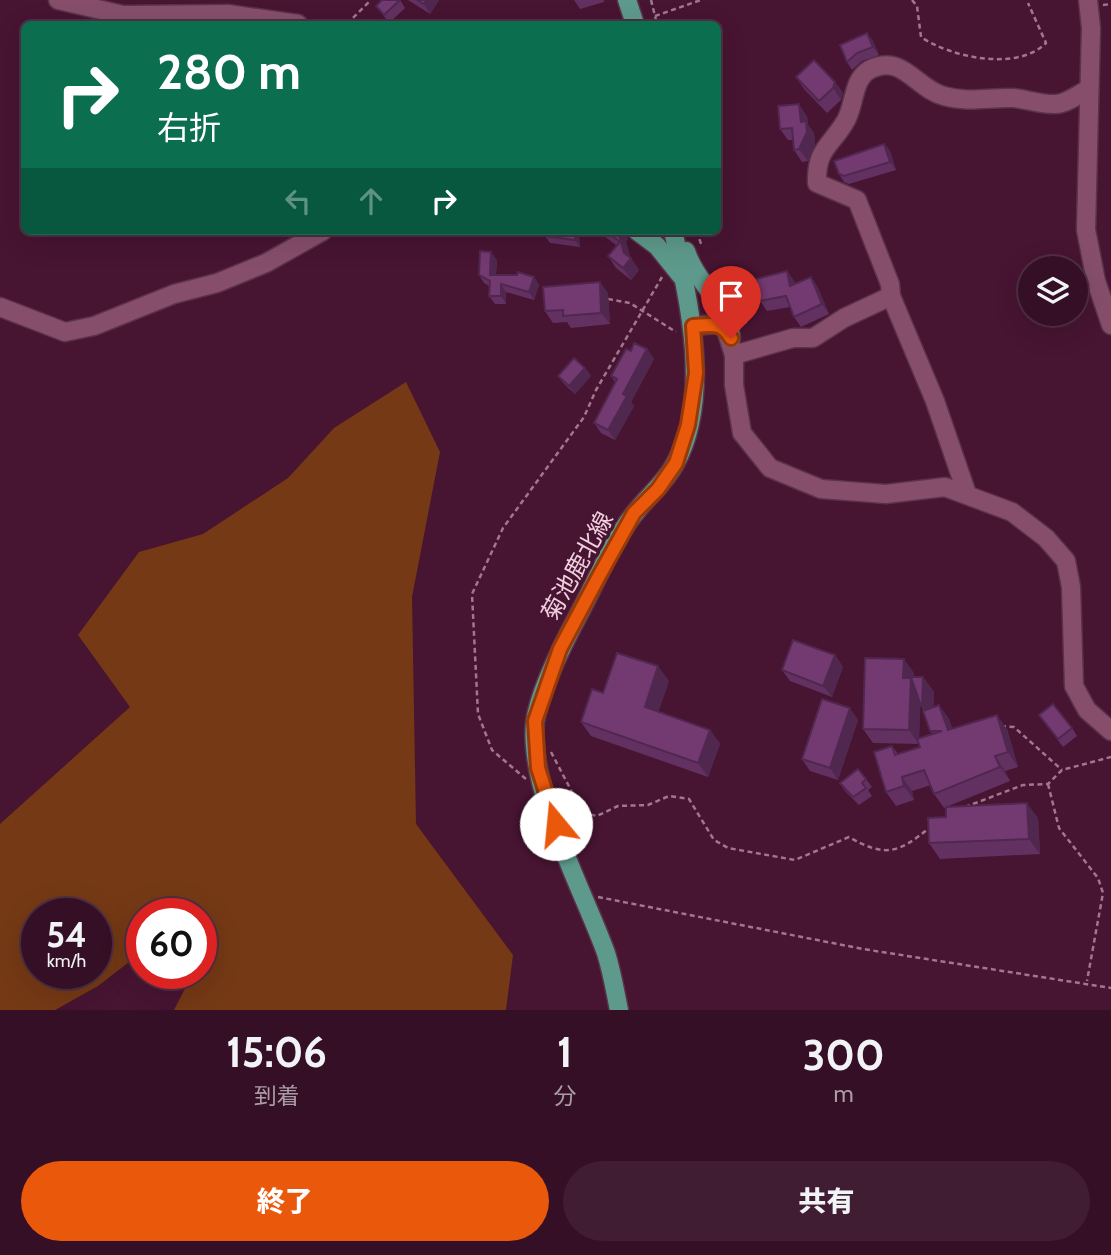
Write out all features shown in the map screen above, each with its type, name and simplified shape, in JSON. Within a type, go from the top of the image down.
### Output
[{"type":"main road","points":[[627,0],[634,21]]},
{"type":"main road","points":[[641,235],[671,262],[684,282]]},
{"type":"main road","name":"菊池鹿北線","points":[[619,1010],[606,956],[538,768],[535,721],[560,649],[634,513],[658,489],[676,463],[688,425],[696,373],[693,330],[674,235]]},
{"type":"main road","points":[[681,235],[691,265],[725,311],[732,347]]},
{"type":"street","points":[[58,0],[122,15],[228,14],[277,21]]},
{"type":"street","points":[[1088,0],[1086,230],[1097,281],[1111,325]]},
{"type":"street","points":[[967,494],[935,401],[891,296],[876,245],[867,232],[857,200],[817,183],[816,165],[824,146],[845,122],[859,80],[868,71],[887,64],[903,68],[940,95],[961,100],[1012,98],[1058,105],[1089,89]]},
{"type":"street","points":[[0,307],[65,332],[94,326],[174,293],[218,283],[265,263],[316,235]]},
{"type":"street","points":[[732,347],[793,338],[813,338],[844,318],[891,296]]},
{"type":"street","points":[[693,330],[717,324],[725,327],[732,347],[734,385],[742,433],[770,468],[821,488],[886,494],[945,487],[1012,512],[1046,538],[1066,561],[1071,587],[1074,686],[1087,710],[1111,731]]},
{"type":"path","points":[[350,21],[370,0]]},
{"type":"path","points":[[652,0],[656,21]]},
{"type":"path","points":[[655,16],[701,0]]},
{"type":"path","points":[[912,0],[917,6],[921,37],[958,55],[987,59],[1013,57],[1039,50],[1046,43],[1028,3]]},
{"type":"path","points":[[544,788],[530,783],[492,750],[483,730],[478,714],[472,594],[503,528],[584,417],[596,390],[671,262]]},
{"type":"path","points":[[605,299],[630,303],[676,332],[693,330]]},
{"type":"path","points":[[1002,726],[1014,727],[1062,770]]},
{"type":"path","points":[[547,744],[583,813],[597,816],[618,806],[648,805],[669,796],[689,799],[714,840],[728,848],[762,856],[795,860],[849,837],[863,846],[891,852],[910,844],[938,821]]},
{"type":"path","points":[[962,809],[1023,785],[1048,784],[1062,770],[1111,757]]},
{"type":"path","points":[[1048,784],[1059,828],[1098,878],[1102,893],[1087,982]]},
{"type":"path","points":[[584,897],[609,897],[893,955],[1087,982],[1111,988]]},
{"type":"shaded area","points":[[406,382],[440,452],[412,597],[416,824],[513,955],[506,1010],[174,1010],[185,989],[217,989],[217,898],[126,898],[126,964],[112,975],[112,898],[21,898],[21,989],[93,989],[55,1010],[0,1010],[0,824],[130,707],[78,635],[139,552],[203,534],[288,478],[334,428]]},
{"type":"building","points":[[382,0],[400,0],[384,15],[376,6]]},
{"type":"building","points":[[867,33],[873,47],[857,53],[847,62],[840,45]]},
{"type":"building","points":[[814,60],[835,82],[833,88],[819,101],[796,77]]},
{"type":"building","points":[[799,104],[801,122],[806,121],[807,132],[799,149],[794,150],[792,128],[780,129],[778,106]]},
{"type":"building","points":[[884,144],[890,162],[844,176],[839,174],[834,161]]},
{"type":"building","points":[[575,235],[575,240],[545,236]]},
{"type":"building","points":[[610,235],[619,235],[624,253],[631,258],[623,268],[608,256],[620,242]]},
{"type":"building","points":[[480,251],[491,252],[490,275],[517,275],[518,272],[534,277],[529,292],[501,284],[501,296],[489,296],[490,281],[479,275]]},
{"type":"building","points":[[787,271],[790,286],[811,277],[822,304],[794,317],[786,296],[760,301],[756,279]]},
{"type":"building","points":[[600,282],[601,313],[563,316],[563,310],[545,311],[543,287]]},
{"type":"building","points":[[634,343],[647,349],[623,394],[627,396],[608,430],[594,423],[617,379],[611,376],[626,349],[631,351]]},
{"type":"building","points":[[574,358],[585,368],[569,386],[558,376]]},
{"type":"building","points":[[793,640],[835,655],[823,686],[782,670]]},
{"type":"building","points":[[617,653],[658,666],[645,707],[710,730],[698,763],[581,722],[592,689],[603,693]]},
{"type":"building","points":[[865,658],[904,659],[903,678],[911,678],[909,730],[863,729]]},
{"type":"building","points":[[911,677],[923,677],[922,706],[921,706]]},
{"type":"building","points":[[822,699],[850,708],[830,768],[802,759]]},
{"type":"building","points":[[1053,704],[1072,728],[1058,739],[1039,715]]},
{"type":"building","points":[[939,705],[948,730],[997,715],[1008,752],[995,756],[1000,767],[934,794],[924,770],[902,777],[904,786],[886,792],[874,752],[892,746],[895,755],[920,747],[917,739],[942,731],[930,731],[923,711]]},
{"type":"building","points":[[858,769],[866,779],[862,783],[866,788],[853,797],[840,783]]},
{"type":"building","points":[[1027,803],[1029,839],[929,843],[928,818],[946,817],[946,807]]},
{"type":"route","points":[[556,824],[538,768],[535,721],[560,649],[634,513],[658,489],[676,463],[688,425],[696,373],[693,326],[717,324],[725,327],[731,338]]}]
